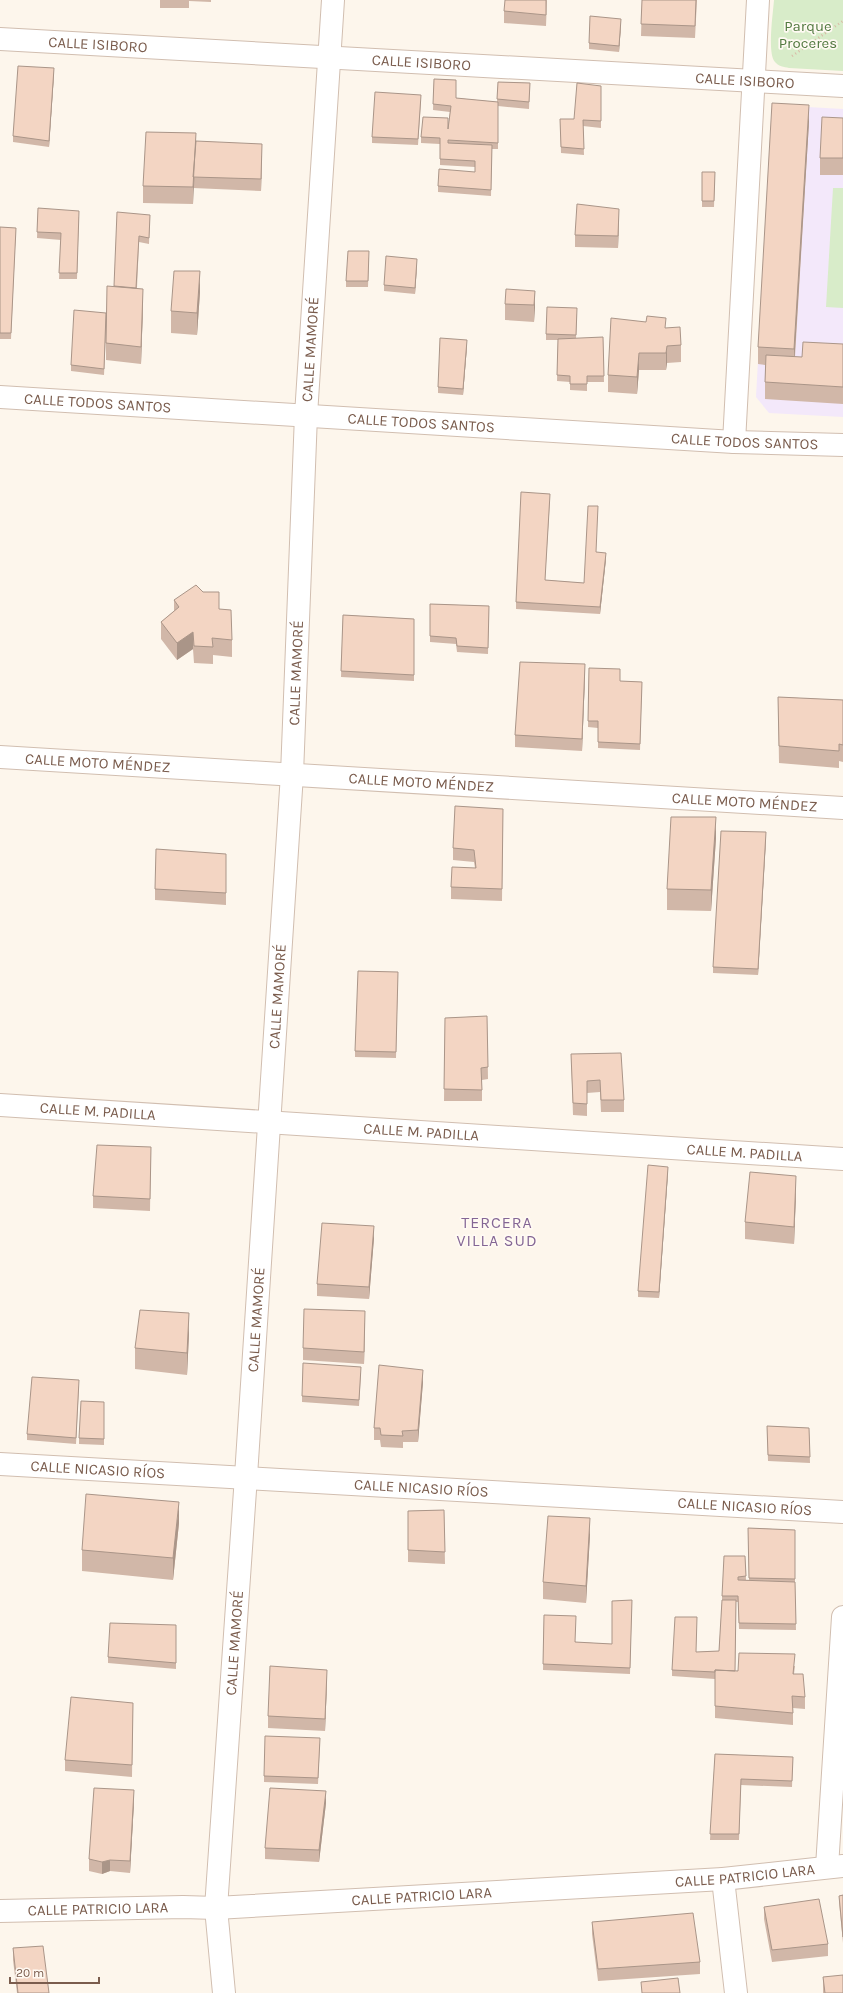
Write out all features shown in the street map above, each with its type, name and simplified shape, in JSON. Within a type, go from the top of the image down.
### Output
[{"type":"street","name":"CALLE MAMORÉ","points":[[224,1993],[216,1908],[270,1122],[292,774],[306,415],[333,0]]},
{"type":"street","points":[[734,442],[758,0]]},
{"type":"street","name":"CALLE ISIBORO","points":[[0,39],[329,56],[753,82],[843,86]]},
{"type":"street","name":"CALLE TODOS SANTOS","points":[[0,397],[734,442],[843,445]]},
{"type":"street","name":"CALLE MOTO MÉNDEZ","points":[[0,757],[843,808]]},
{"type":"street","name":"CALLE M. PADILLA","points":[[0,1105],[843,1159]]},
{"type":"street","name":"CALLE NICASIO RÍOS","points":[[0,1464],[246,1476],[843,1512]]},
{"type":"street","points":[[835,1866],[843,1617]]},
{"type":"street","name":"CALLE PATRICIO LARA","points":[[0,1911],[183,1907],[216,1908],[723,1879],[835,1866]]},
{"type":"street","points":[[723,1879],[736,1993]]},
{"type":"path","points":[[753,82],[843,21]]},
{"type":"shaded area","points":[[772,105],[843,109],[843,417],[769,413],[756,397]]},
{"type":"green space","name":"Parque Proceres","points":[[774,0],[843,0],[843,71],[789,68],[781,66],[775,62],[771,51]]},
{"type":"green space","points":[[833,188],[843,188],[843,308],[826,307]]},
{"type":"building","points":[[505,0],[546,0],[546,15],[504,11]]},
{"type":"building","points":[[642,0],[696,0],[695,26],[641,24]]},
{"type":"building","points":[[590,16],[621,19],[619,46],[589,43]]},
{"type":"building","points":[[18,66],[54,68],[49,141],[13,136]]},
{"type":"building","points":[[434,79],[456,80],[456,98],[498,102],[498,143],[448,140],[448,143],[492,145],[491,190],[438,186],[439,169],[475,172],[475,161],[440,159],[440,138],[421,137],[423,117],[448,118],[448,129],[451,106],[433,104]]},
{"type":"building","points":[[498,82],[530,83],[529,102],[497,99]]},
{"type":"building","points":[[577,83],[601,86],[601,121],[583,120],[584,149],[561,147],[560,119],[574,119]]},
{"type":"building","points":[[375,92],[421,95],[418,139],[372,137]]},
{"type":"building","points":[[772,103],[809,105],[794,349],[758,347]]},
{"type":"building","points":[[822,117],[843,118],[843,158],[820,158]]},
{"type":"building","points":[[146,132],[196,133],[193,187],[143,186]]},
{"type":"building","points":[[196,141],[262,144],[261,179],[193,177]]},
{"type":"building","points":[[702,172],[715,172],[714,201],[702,201]]},
{"type":"building","points":[[577,204],[619,209],[618,236],[575,235]]},
{"type":"building","points":[[38,208],[79,211],[77,273],[59,273],[61,233],[37,232]]},
{"type":"building","points":[[117,212],[150,215],[149,238],[139,236],[136,288],[114,286]]},
{"type":"building","points":[[0,227],[16,228],[11,333],[0,333]]},
{"type":"building","points":[[348,251],[369,251],[368,281],[346,281]]},
{"type":"building","points":[[386,256],[417,259],[415,288],[384,285]]},
{"type":"building","points":[[174,271],[200,271],[197,313],[171,311]]},
{"type":"building","points":[[107,286],[143,289],[141,347],[106,343]]},
{"type":"building","points":[[506,289],[535,291],[534,305],[505,304]]},
{"type":"building","points":[[547,307],[577,308],[576,335],[546,334]]},
{"type":"building","points":[[74,310],[106,313],[104,369],[71,365]]},
{"type":"building","points":[[647,316],[666,318],[665,328],[680,327],[681,345],[667,346],[666,353],[639,353],[637,377],[608,375],[611,318],[646,322]]},
{"type":"building","points":[[603,337],[604,376],[587,376],[587,384],[570,384],[570,376],[557,375],[558,339]]},
{"type":"building","points":[[440,338],[467,340],[463,389],[438,387]]},
{"type":"building","points":[[803,342],[843,344],[843,387],[765,382],[766,355],[802,357]]},
{"type":"building","points":[[521,492],[550,494],[545,580],[584,583],[588,506],[598,506],[596,552],[606,553],[600,607],[516,602]]},
{"type":"building","points":[[196,585],[203,592],[219,592],[219,609],[231,610],[232,640],[212,638],[213,647],[194,646],[193,632],[177,643],[161,622],[179,607],[174,600]]},
{"type":"building","points":[[430,604],[489,606],[488,648],[457,646],[456,638],[430,636]]},
{"type":"building","points":[[343,615],[414,619],[414,675],[341,671]]},
{"type":"building","points":[[520,662],[585,664],[582,739],[515,735]]},
{"type":"building","points":[[589,668],[620,669],[620,681],[642,682],[640,744],[598,742],[598,721],[588,721]]},
{"type":"building","points":[[778,697],[843,700],[843,745],[839,744],[839,751],[779,746]]},
{"type":"building","points":[[455,806],[503,809],[502,889],[451,887],[452,867],[476,868],[474,850],[453,848]]},
{"type":"building","points":[[671,817],[716,817],[711,890],[667,889]]},
{"type":"building","points":[[721,831],[766,832],[758,969],[713,967]]},
{"type":"building","points":[[156,849],[226,854],[226,893],[155,889]]},
{"type":"building","points":[[358,971],[398,972],[396,1052],[355,1051]]},
{"type":"building","points":[[487,1016],[488,1067],[481,1068],[482,1090],[444,1089],[445,1018]]},
{"type":"building","points":[[621,1053],[624,1100],[601,1100],[600,1080],[587,1081],[587,1104],[573,1103],[571,1054]]},
{"type":"building","points":[[97,1145],[151,1147],[150,1199],[93,1196]]},
{"type":"building","points":[[648,1165],[668,1167],[659,1292],[638,1291]]},
{"type":"building","points":[[750,1172],[796,1176],[794,1227],[745,1222]]},
{"type":"building","points":[[322,1223],[374,1226],[369,1287],[317,1284]]},
{"type":"building","points":[[304,1309],[365,1311],[364,1352],[303,1348]]},
{"type":"building","points":[[140,1310],[189,1313],[187,1353],[135,1348]]},
{"type":"building","points":[[303,1363],[361,1367],[359,1400],[302,1396]]},
{"type":"building","points":[[379,1365],[423,1370],[418,1430],[402,1431],[403,1436],[381,1435],[380,1428],[374,1428]]},
{"type":"building","points":[[32,1377],[79,1380],[76,1438],[27,1434]]},
{"type":"building","points":[[81,1401],[104,1402],[104,1439],[79,1438]]},
{"type":"building","points":[[767,1426],[809,1428],[810,1457],[768,1455]]},
{"type":"building","points":[[86,1494],[179,1502],[173,1558],[82,1550]]},
{"type":"building","points":[[444,1510],[445,1552],[408,1550],[408,1511]]},
{"type":"building","points":[[548,1516],[590,1518],[586,1586],[543,1582]]},
{"type":"building","points":[[748,1528],[795,1530],[795,1579],[749,1578]]},
{"type":"building","points":[[724,1556],[745,1556],[746,1576],[738,1577],[738,1580],[795,1582],[796,1624],[739,1623],[738,1596],[722,1596]]},
{"type":"building","points":[[632,1600],[630,1668],[543,1664],[544,1615],[576,1616],[575,1642],[612,1644],[612,1601]]},
{"type":"building","points":[[722,1600],[736,1600],[735,1671],[715,1670],[715,1672],[672,1670],[675,1617],[697,1617],[696,1652],[719,1651]]},
{"type":"building","points":[[110,1623],[176,1625],[176,1663],[108,1657]]},
{"type":"building","points":[[739,1653],[795,1654],[793,1674],[803,1674],[805,1697],[792,1696],[793,1713],[715,1706],[715,1670],[738,1671]]},
{"type":"building","points":[[270,1666],[327,1670],[325,1719],[268,1716]]},
{"type":"building","points":[[71,1697],[133,1703],[132,1765],[65,1760]]},
{"type":"building","points":[[265,1736],[320,1738],[318,1778],[264,1776]]},
{"type":"building","points":[[715,1754],[793,1757],[792,1781],[741,1779],[739,1834],[710,1834]]},
{"type":"building","points":[[94,1788],[134,1790],[130,1861],[110,1860],[102,1862],[89,1859]]},
{"type":"building","points":[[270,1788],[326,1791],[319,1850],[265,1848]]},
{"type":"building","points":[[843,1895],[843,1937],[839,1896]]},
{"type":"building","points":[[819,1899],[828,1944],[772,1950],[764,1907]]},
{"type":"building","points":[[693,1913],[700,1962],[598,1969],[592,1922]]},
{"type":"building","points":[[43,1946],[49,1993],[18,1993],[13,1948]]},
{"type":"building","points":[[843,1975],[843,1993],[825,1993],[823,1977]]},
{"type":"building","points":[[678,1978],[680,1993],[642,1993],[641,1982]]},
{"type":"district","name":"TERCERA VILLA SUD","points":[[497,1231]]}]
